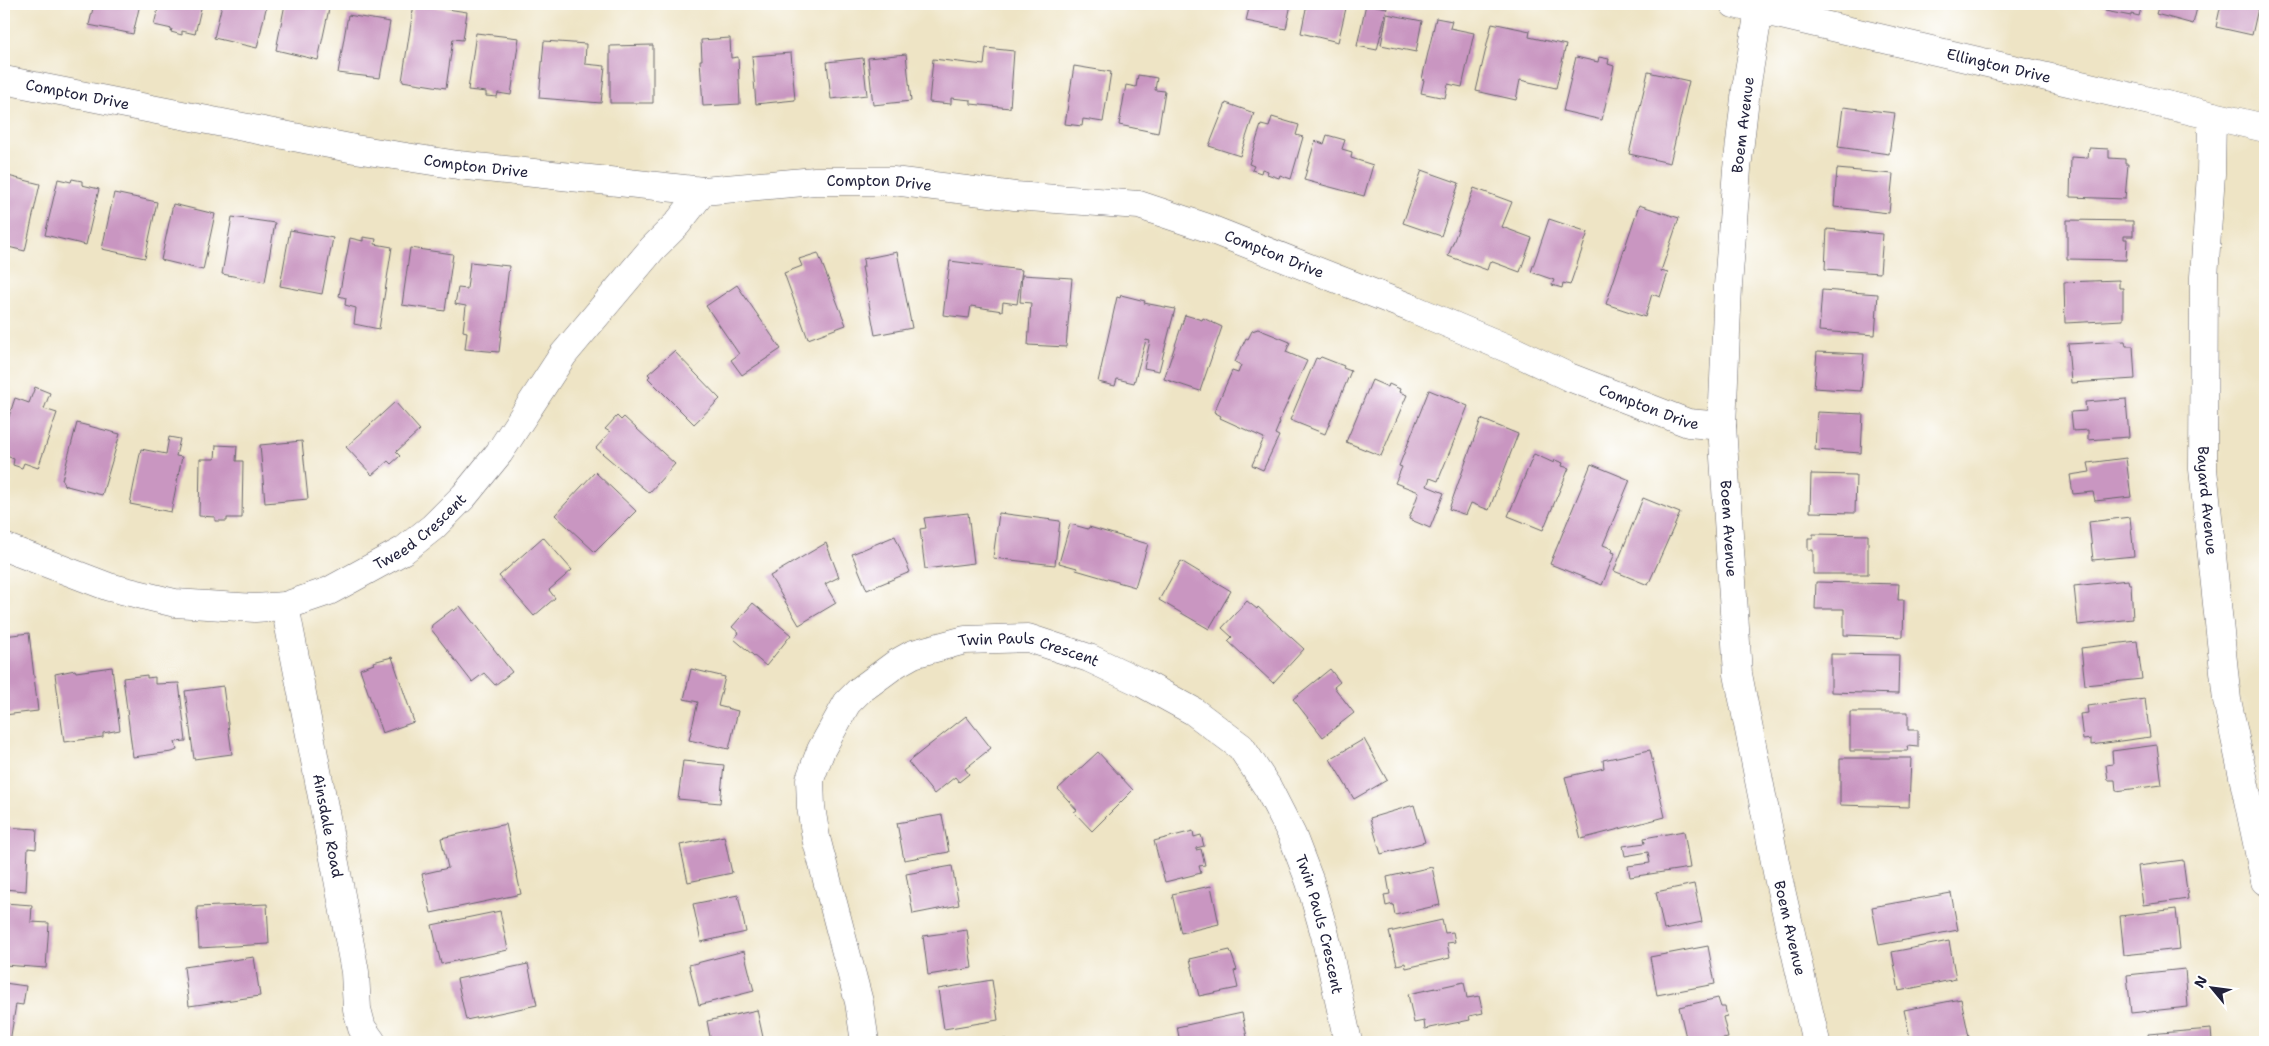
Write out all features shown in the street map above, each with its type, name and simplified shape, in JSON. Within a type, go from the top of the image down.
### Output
[{"type":"street","name":"Ellington Drive","points":[[1746,7],[2265,128]]},
{"type":"street","name":"Boem Avenue","points":[[1746,7],[1746,89],[1728,286],[1722,426],[1738,674],[1778,877],[1816,1042]]},
{"type":"street","name":"Compton Drive","points":[[4,80],[354,149],[458,165],[703,191],[815,181],[893,181],[1015,196],[1138,205],[1205,227],[1411,308],[1516,352],[1568,377],[1688,423],[1722,426]]},
{"type":"street","name":"Bayard Avenue","points":[[2212,116],[2211,174],[2204,277],[2203,469],[2228,700],[2265,880]]},
{"type":"street","name":"Tweed Crescent","points":[[4,547],[109,587],[175,603],[255,608],[285,606],[329,590],[404,550],[433,527],[464,496],[499,453],[563,355],[652,249],[677,224],[703,191]]},
{"type":"street","name":"Ainsdale Road","points":[[285,606],[355,972],[358,1008],[362,1028],[372,1042]]},
{"type":"street","name":"Twin Pauls Crescent","points":[[866,1042],[859,1002],[816,838],[811,807],[810,778],[821,750],[847,703],[859,691],[897,663],[913,654],[966,640],[1028,638],[1089,658],[1142,683],[1193,711],[1240,747],[1268,788],[1292,835],[1310,882],[1325,935],[1348,1042]]},
{"type":"building","points":[[94,4],[140,4],[133,34],[89,25]]},
{"type":"building","points":[[159,4],[202,4],[195,34],[182,31],[182,35],[171,32],[172,29],[154,25]]},
{"type":"building","points":[[222,4],[267,4],[257,48],[214,38]]},
{"type":"building","points":[[285,4],[330,4],[318,60],[276,50]]},
{"type":"building","points":[[414,4],[467,12],[463,40],[453,39],[446,88],[402,81]]},
{"type":"building","points":[[1250,4],[1291,4],[1286,29],[1246,21]]},
{"type":"building","points":[[1307,4],[1347,4],[1338,42],[1301,33]]},
{"type":"building","points":[[1366,4],[1387,8],[1377,50],[1357,46]]},
{"type":"building","points":[[2101,4],[2142,4],[2139,16],[2131,14],[2131,16],[2105,11],[2106,7],[2101,6]]},
{"type":"building","points":[[2159,4],[2198,4],[2193,24],[2156,14]]},
{"type":"building","points":[[2221,4],[2259,4],[2252,35],[2216,27]]},
{"type":"building","points":[[1387,14],[1422,21],[1416,52],[1381,45]]},
{"type":"building","points":[[348,15],[390,22],[380,78],[338,73]]},
{"type":"building","points":[[1436,18],[1452,21],[1450,28],[1474,33],[1462,87],[1448,84],[1445,98],[1421,93],[1424,80],[1422,79]]},
{"type":"building","points":[[1492,23],[1530,31],[1529,37],[1566,45],[1556,88],[1520,80],[1516,100],[1476,91]]},
{"type":"building","points":[[476,33],[519,38],[511,95],[498,93],[497,97],[486,96],[486,92],[468,90]]},
{"type":"building","points":[[730,38],[731,58],[738,57],[740,104],[703,106],[700,60],[702,60],[701,40]]},
{"type":"building","points":[[544,41],[586,44],[585,64],[605,66],[601,103],[539,98]]},
{"type":"building","points":[[653,45],[653,103],[610,103],[610,46]]},
{"type":"building","points":[[986,48],[1014,51],[1010,108],[971,104],[971,100],[951,98],[951,104],[929,102],[933,59],[984,65]]},
{"type":"building","points":[[791,53],[795,100],[756,104],[752,56]]},
{"type":"building","points":[[906,54],[911,101],[873,105],[868,58]]},
{"type":"building","points":[[1576,57],[1598,62],[1599,57],[1609,59],[1608,64],[1614,66],[1602,120],[1563,111]]},
{"type":"building","points":[[863,58],[867,95],[831,99],[827,62]]},
{"type":"building","points":[[1074,66],[1111,72],[1103,122],[1083,119],[1082,126],[1065,124]]},
{"type":"building","points":[[1648,72],[1689,81],[1670,163],[1629,154]]},
{"type":"building","points":[[1138,75],[1157,78],[1155,90],[1165,91],[1158,133],[1119,125],[1126,85],[1136,87]]},
{"type":"building","points":[[1226,103],[1254,113],[1240,156],[1209,146]]},
{"type":"building","points":[[1843,107],[1895,113],[1889,154],[1838,147]]},
{"type":"building","points":[[1272,117],[1299,125],[1296,135],[1303,137],[1291,179],[1280,175],[1279,178],[1267,174],[1268,171],[1262,169],[1261,173],[1252,170],[1254,166],[1249,164],[1261,125],[1269,127]]},
{"type":"building","points":[[1327,135],[1345,140],[1342,149],[1352,152],[1351,158],[1373,165],[1364,196],[1304,180],[1315,141],[1324,144]]},
{"type":"building","points":[[2089,148],[2109,149],[2109,158],[2125,159],[2125,164],[2128,164],[2125,199],[2070,197],[2071,157],[2088,158]]},
{"type":"building","points":[[1837,169],[1893,174],[1889,213],[1834,207]]},
{"type":"building","points":[[1422,170],[1459,183],[1441,236],[1403,223]]},
{"type":"building","points":[[4,175],[40,184],[25,251],[4,246]]},
{"type":"building","points":[[58,179],[71,182],[72,179],[82,181],[82,185],[99,189],[86,245],[45,235]]},
{"type":"building","points":[[1474,188],[1512,202],[1502,227],[1532,238],[1520,272],[1490,261],[1487,270],[1448,256]]},
{"type":"building","points":[[114,193],[157,202],[145,258],[102,249]]},
{"type":"building","points":[[173,204],[215,214],[203,270],[161,260]]},
{"type":"building","points":[[1639,205],[1679,218],[1661,271],[1668,273],[1660,297],[1652,294],[1645,317],[1606,304]]},
{"type":"building","points":[[232,217],[275,223],[265,282],[222,274]]},
{"type":"building","points":[[1549,219],[1588,232],[1570,285],[1563,283],[1562,288],[1552,285],[1554,280],[1531,272]]},
{"type":"building","points":[[2067,220],[2133,221],[2133,236],[2124,236],[2124,239],[2127,239],[2126,260],[2067,259]]},
{"type":"building","points":[[1827,229],[1883,234],[1880,273],[1825,269]]},
{"type":"building","points":[[290,230],[333,238],[322,294],[280,286]]},
{"type":"building","points":[[363,237],[376,239],[375,244],[392,247],[379,329],[354,324],[356,308],[345,305],[346,298],[339,296],[350,238],[363,241]]},
{"type":"building","points":[[410,248],[453,254],[445,311],[402,305]]},
{"type":"building","points":[[897,252],[912,328],[875,335],[862,267],[864,267],[863,259]]},
{"type":"building","points":[[818,253],[846,325],[808,339],[784,273],[802,266],[799,259]]},
{"type":"building","points":[[950,261],[1022,270],[1017,304],[1003,302],[1002,311],[971,306],[969,318],[943,315]]},
{"type":"building","points":[[470,262],[509,266],[499,352],[465,349],[467,332],[463,331],[466,306],[455,304],[458,288],[467,289]]},
{"type":"building","points":[[1022,275],[1072,278],[1066,347],[1028,345],[1031,303],[1020,302]]},
{"type":"building","points":[[2119,280],[2119,288],[2123,288],[2123,320],[2065,323],[2064,282]]},
{"type":"building","points":[[737,285],[781,349],[742,375],[731,360],[739,354],[706,306]]},
{"type":"building","points":[[1822,290],[1878,294],[1875,335],[1819,331]]},
{"type":"building","points":[[1121,295],[1145,301],[1144,303],[1175,309],[1159,371],[1144,368],[1150,341],[1146,340],[1134,383],[1117,379],[1115,386],[1098,382],[1117,297],[1120,298]]},
{"type":"building","points":[[1185,315],[1202,320],[1203,318],[1222,327],[1200,391],[1164,379]]},
{"type":"building","points":[[1258,329],[1290,342],[1286,352],[1307,361],[1279,421],[1275,434],[1279,436],[1263,470],[1252,465],[1264,438],[1220,418],[1221,416],[1214,412],[1232,371],[1238,373],[1241,365],[1235,362],[1246,338],[1248,339],[1252,331]]},
{"type":"building","points":[[2125,341],[2126,346],[2133,346],[2135,379],[2071,383],[2068,344]]},
{"type":"building","points":[[674,351],[720,399],[694,424],[648,378],[650,376],[648,374]]},
{"type":"building","points":[[1817,352],[1864,354],[1861,391],[1814,388]]},
{"type":"building","points":[[1321,357],[1344,366],[1343,368],[1351,371],[1325,434],[1290,420],[1316,358],[1319,359]]},
{"type":"building","points":[[1372,380],[1388,387],[1389,384],[1400,389],[1399,392],[1407,395],[1381,456],[1346,442]]},
{"type":"building","points":[[35,387],[50,393],[44,409],[57,413],[38,468],[24,463],[22,468],[13,465],[14,459],[4,455],[4,431],[15,398],[29,403]]},
{"type":"building","points":[[1429,390],[1468,406],[1438,481],[1430,478],[1427,486],[1444,493],[1430,528],[1409,519],[1419,492],[1395,483],[1402,467],[1399,466]]},
{"type":"building","points":[[2126,399],[2129,437],[2088,440],[2088,430],[2073,431],[2071,412],[2086,411],[2085,402]]},
{"type":"building","points":[[395,402],[420,430],[396,452],[400,456],[391,464],[388,461],[372,475],[346,447]]},
{"type":"building","points":[[1817,412],[1863,414],[1861,453],[1815,450]]},
{"type":"building","points":[[617,416],[621,420],[624,417],[675,464],[649,493],[596,448],[610,432],[605,429]]},
{"type":"building","points":[[1481,419],[1518,434],[1489,510],[1471,503],[1466,515],[1449,509]]},
{"type":"building","points":[[77,423],[120,434],[102,495],[63,485],[64,481],[62,480]]},
{"type":"building","points":[[169,437],[180,439],[176,456],[182,457],[171,512],[130,504],[141,449],[166,454]]},
{"type":"building","points":[[302,441],[308,499],[265,503],[260,445]]},
{"type":"building","points":[[216,445],[237,446],[236,461],[243,461],[242,518],[227,518],[227,521],[215,521],[215,517],[199,516],[200,459],[215,459]]},
{"type":"building","points":[[1534,454],[1554,463],[1555,460],[1563,463],[1562,466],[1569,468],[1543,530],[1508,516]]},
{"type":"building","points":[[2126,458],[2131,497],[2095,501],[2093,492],[2073,494],[2070,475],[2090,472],[2088,463]]},
{"type":"building","points":[[1591,464],[1630,480],[1603,545],[1613,549],[1612,552],[1615,553],[1602,585],[1550,564]]},
{"type":"building","points":[[595,472],[636,511],[595,552],[555,515]]},
{"type":"building","points":[[1811,474],[1856,475],[1855,513],[1810,512]]},
{"type":"building","points":[[1643,498],[1680,513],[1648,585],[1614,571]]},
{"type":"building","points":[[968,513],[974,563],[925,569],[920,529],[926,528],[924,518]]},
{"type":"building","points":[[999,513],[1060,521],[1055,565],[993,558]]},
{"type":"building","points":[[2130,517],[2134,556],[2093,560],[2089,522]]},
{"type":"building","points":[[1070,524],[1088,529],[1089,527],[1148,544],[1135,587],[1076,570],[1077,568],[1059,563]]},
{"type":"building","points":[[1813,534],[1868,535],[1868,574],[1813,574],[1813,550],[1808,550],[1808,538],[1813,538]]},
{"type":"building","points":[[895,536],[910,572],[867,590],[852,554]]},
{"type":"building","points":[[543,537],[572,570],[549,590],[555,598],[534,616],[499,576]]},
{"type":"building","points":[[826,543],[839,577],[825,584],[836,603],[799,625],[770,576]]},
{"type":"building","points":[[1181,561],[1231,591],[1209,629],[1159,600]]},
{"type":"building","points":[[2128,580],[2129,584],[2131,584],[2133,619],[2078,625],[2074,586]]},
{"type":"building","points":[[1816,582],[1899,584],[1898,600],[1904,600],[1903,637],[1844,635],[1844,609],[1815,609]]},
{"type":"building","points":[[1247,601],[1257,609],[1258,607],[1304,649],[1273,683],[1228,641],[1232,637],[1222,628]]},
{"type":"building","points":[[753,603],[791,635],[766,666],[734,639],[739,633],[732,627]]},
{"type":"building","points":[[460,606],[512,672],[495,685],[484,673],[472,682],[431,629],[432,625]]},
{"type":"building","points":[[29,633],[38,711],[4,715],[4,636]]},
{"type":"building","points":[[2137,641],[2142,679],[2085,685],[2081,648]]},
{"type":"building","points":[[1831,654],[1899,655],[1898,694],[1831,692]]},
{"type":"building","points":[[392,657],[414,722],[382,733],[360,669],[374,664],[373,662]]},
{"type":"building","points":[[112,667],[120,730],[103,733],[103,737],[64,742],[55,674],[75,670],[76,672]]},
{"type":"building","points":[[691,669],[725,677],[718,706],[738,711],[729,749],[689,740],[698,702],[684,699]]},
{"type":"building","points":[[1330,669],[1340,682],[1334,687],[1354,713],[1323,737],[1293,699]]},
{"type":"building","points":[[147,675],[147,678],[155,677],[155,684],[179,683],[186,741],[175,742],[177,750],[172,752],[133,757],[123,678]]},
{"type":"building","points":[[223,686],[232,754],[194,759],[185,691]]},
{"type":"building","points":[[2145,699],[2150,737],[2091,745],[2091,739],[2083,740],[2080,714],[2088,713],[2087,706]]},
{"type":"building","points":[[1850,712],[1908,712],[1908,730],[1918,730],[1918,747],[1907,746],[1908,751],[1850,751]]},
{"type":"building","points":[[966,716],[991,748],[965,769],[969,774],[959,782],[955,777],[934,794],[908,762]]},
{"type":"building","points":[[1364,739],[1387,780],[1354,799],[1330,759]]},
{"type":"building","points":[[2157,745],[2162,785],[2116,791],[2115,780],[2108,780],[2106,765],[2113,764],[2112,751]]},
{"type":"building","points":[[1650,750],[1665,817],[1581,839],[1565,777],[1604,768],[1603,760]]},
{"type":"building","points":[[1098,752],[1133,790],[1092,831],[1074,812],[1077,810],[1058,789]]},
{"type":"building","points":[[1840,758],[1911,758],[1909,807],[1840,805]]},
{"type":"building","points":[[683,761],[724,765],[720,803],[678,799]]},
{"type":"building","points":[[1414,805],[1425,842],[1381,854],[1370,818]]},
{"type":"building","points":[[942,815],[949,852],[904,860],[897,823]]},
{"type":"building","points":[[506,824],[521,894],[431,913],[422,874],[448,868],[441,838]]},
{"type":"building","points":[[4,827],[37,829],[36,849],[28,848],[26,891],[4,889]]},
{"type":"building","points":[[1193,831],[1194,837],[1201,835],[1204,846],[1196,848],[1196,850],[1201,849],[1205,865],[1199,866],[1201,873],[1165,882],[1154,841]]},
{"type":"building","points":[[1684,831],[1690,868],[1630,877],[1628,866],[1650,863],[1648,852],[1625,856],[1623,846],[1645,843],[1644,838]]},
{"type":"building","points":[[724,836],[732,873],[688,882],[680,845]]},
{"type":"building","points":[[2183,860],[2188,899],[2143,905],[2138,866]]},
{"type":"building","points":[[952,866],[959,905],[913,914],[906,874]]},
{"type":"building","points":[[1432,867],[1440,905],[1395,915],[1393,904],[1386,906],[1384,895],[1390,894],[1387,877]]},
{"type":"building","points":[[1694,884],[1702,922],[1664,930],[1656,892]]},
{"type":"building","points":[[1211,886],[1219,924],[1181,933],[1172,894]]},
{"type":"building","points":[[1951,893],[1958,930],[1879,945],[1872,907]]},
{"type":"building","points":[[738,895],[746,932],[701,942],[693,904]]},
{"type":"building","points":[[4,903],[32,905],[31,922],[49,923],[46,968],[4,965]]},
{"type":"building","points":[[267,904],[269,944],[199,948],[197,907]]},
{"type":"building","points":[[2176,909],[2180,949],[2124,955],[2120,916]]},
{"type":"building","points":[[500,911],[508,950],[441,964],[432,925]]},
{"type":"building","points":[[1442,920],[1445,933],[1453,932],[1455,942],[1447,943],[1450,958],[1406,968],[1405,963],[1397,965],[1389,932]]},
{"type":"building","points":[[967,930],[972,968],[928,975],[923,936]]},
{"type":"building","points":[[1949,941],[1956,979],[1899,991],[1892,952]]},
{"type":"building","points":[[1708,946],[1715,984],[1657,995],[1650,957]]},
{"type":"building","points":[[1230,950],[1237,970],[1234,971],[1238,988],[1199,996],[1190,959]]},
{"type":"building","points":[[744,951],[754,991],[699,1005],[689,965]]},
{"type":"building","points":[[254,957],[260,996],[189,1006],[184,967]]},
{"type":"building","points":[[528,964],[537,1005],[466,1020],[457,979]]},
{"type":"building","points":[[2185,969],[2188,1007],[2131,1013],[2127,975]]},
{"type":"building","points":[[992,980],[998,1020],[944,1029],[938,989]]},
{"type":"building","points":[[1464,982],[1467,998],[1479,996],[1483,1013],[1469,1016],[1470,1020],[1425,1029],[1424,1021],[1414,1023],[1408,994]]},
{"type":"building","points":[[4,983],[26,986],[23,1005],[16,1004],[10,1042],[4,1042]]},
{"type":"building","points":[[1718,998],[1721,1007],[1725,1007],[1727,1016],[1723,1017],[1728,1038],[1708,1042],[1687,1042],[1679,1007]]},
{"type":"building","points":[[1961,999],[1969,1037],[1943,1042],[1911,1042],[1904,1010]]},
{"type":"building","points":[[757,1010],[764,1042],[711,1042],[707,1021]]},
{"type":"building","points":[[1242,1013],[1248,1042],[1180,1042],[1177,1027]]},
{"type":"building","points":[[2211,1029],[2212,1042],[2149,1042],[2148,1034]]},
{"type":"building","points":[[1006,1039],[1006,1042],[991,1042],[991,1041]]}]
